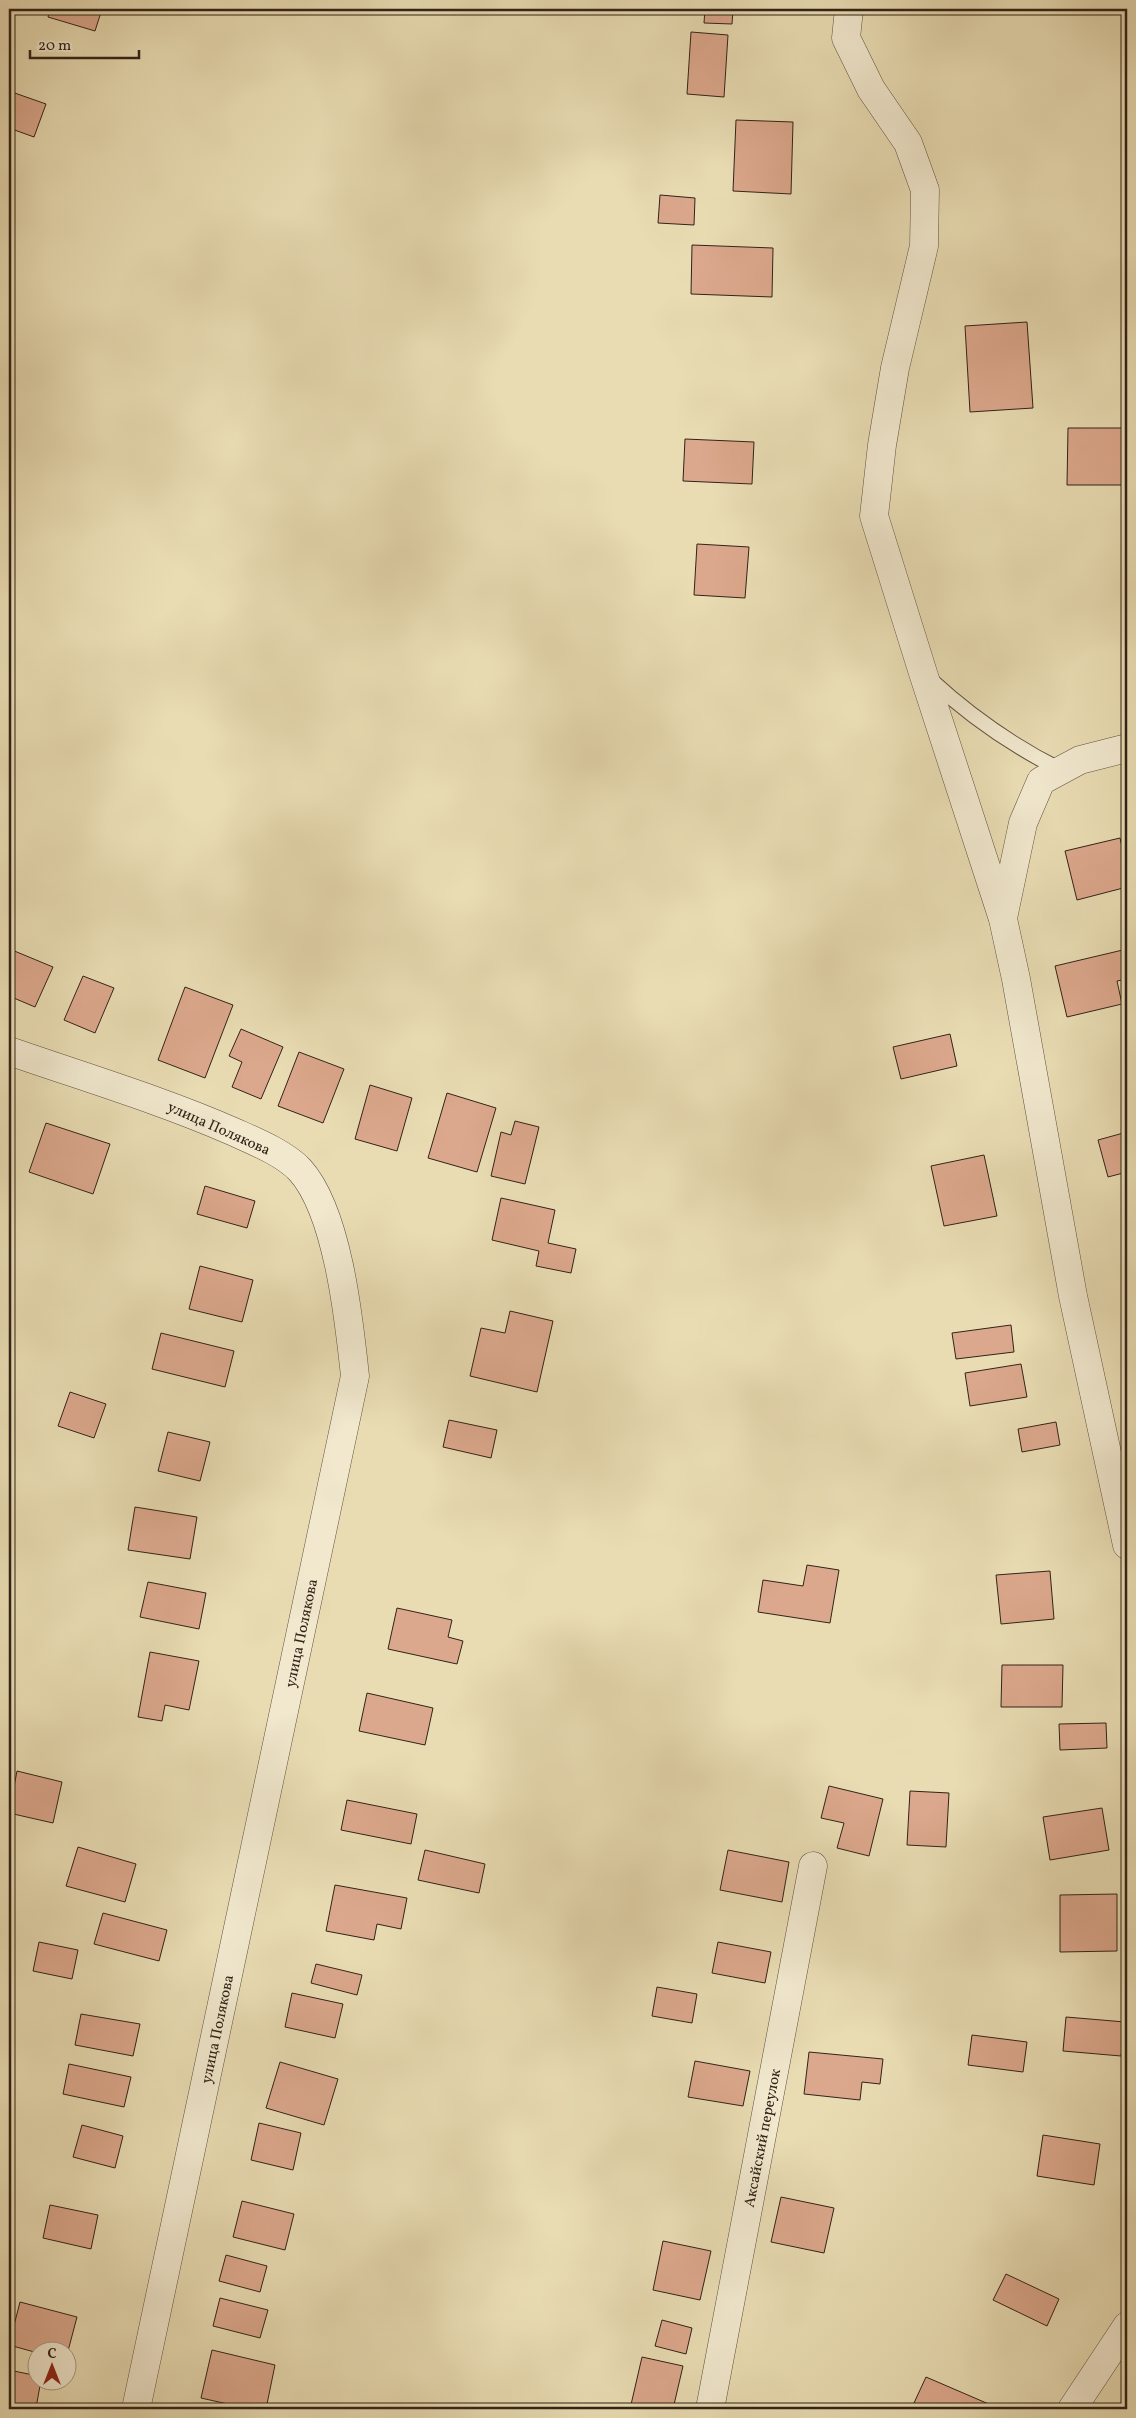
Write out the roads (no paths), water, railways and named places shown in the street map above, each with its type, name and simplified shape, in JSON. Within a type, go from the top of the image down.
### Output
[{"type":"street","points":[[849,9],[846,38],[871,89],[908,144],[925,190],[924,246],[895,368],[882,445],[874,516],[1003,919],[1016,979],[1073,1296],[1127,1545]]},
{"type":"street","points":[[1003,919],[1023,823],[1041,781],[1080,760],[1127,748]]},
{"type":"street","name":"улица Полякова","points":[[9,1051],[194,1115],[266,1146],[299,1169],[319,1201],[336,1252],[348,1312],[356,1376],[136,2409]]},
{"type":"street","name":"Аксайский переулок","points":[[710,2409],[813,1866]]},
{"type":"street","points":[[1072,2409],[1127,2326]]},
{"type":"lane","points":[[923,673],[962,708],[1010,741],[1061,770]]}]
